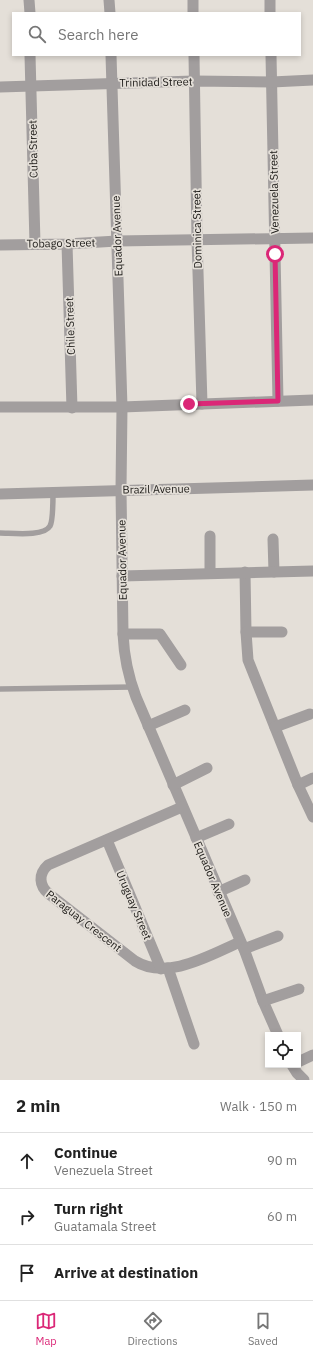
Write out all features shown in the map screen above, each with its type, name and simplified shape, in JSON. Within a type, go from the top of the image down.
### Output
[{"type":"street","points":[[29,0],[30,12]]},
{"type":"street","points":[[110,0],[110,12]]},
{"type":"street","points":[[192,0],[193,12]]},
{"type":"street","points":[[270,0],[270,12]]},
{"type":"street","name":"Cuba Street","points":[[30,56],[35,244]]},
{"type":"street","name":"Equador Avenue","points":[[111,56],[122,408],[121,489],[124,658],[132,687],[242,946],[277,1032]]},
{"type":"street","name":"Dominica Street","points":[[194,56],[197,239],[202,404]]},
{"type":"street","name":"Venezuela Street","points":[[272,56],[278,401]]},
{"type":"street","name":"Trinidad Street","points":[[0,87],[194,81],[272,82],[313,80]]},
{"type":"street","name":"Tobago Street","points":[[0,245],[197,239],[313,238]]},
{"type":"street","name":"Chile Street","points":[[68,244],[72,408]]},
{"type":"street","points":[[0,407],[122,408],[313,400]]},
{"type":"street","name":"Brazil Avenue","points":[[0,494],[121,489],[313,485]]},
{"type":"street","points":[[210,536],[210,573]]},
{"type":"street","points":[[273,539],[274,572]]},
{"type":"street","points":[[122,576],[313,570]]},
{"type":"street","points":[[245,572],[246,632],[249,665],[298,785],[313,817]]},
{"type":"street","points":[[246,632],[282,632]]},
{"type":"street","points":[[123,634],[160,634],[181,665]]},
{"type":"street","points":[[148,726],[185,710]]},
{"type":"street","points":[[275,727],[310,714]]},
{"type":"street","points":[[173,785],[207,768]]},
{"type":"street","points":[[298,785],[313,778]]},
{"type":"street","name":"Paraguay Crescent","points":[[182,807],[48,865],[40,877],[42,887],[49,894],[143,966],[165,968],[186,965],[242,946],[278,936]]},
{"type":"street","points":[[196,838],[229,824]]},
{"type":"street","name":"Uruguay Street","points":[[107,840],[165,968],[194,1044]]},
{"type":"street","points":[[218,892],[245,880]]},
{"type":"street","points":[[264,1001],[299,989]]},
{"type":"street","points":[[301,1061],[313,1055]]},
{"type":"street","points":[[294,1068],[304,1080]]},
{"type":"lane","points":[[0,533],[39,533],[46,530],[51,525],[54,492]]},
{"type":"lane","points":[[0,689],[132,687]]},
{"type":"route","points":[[189,404],[278,401],[275,254]]}]
